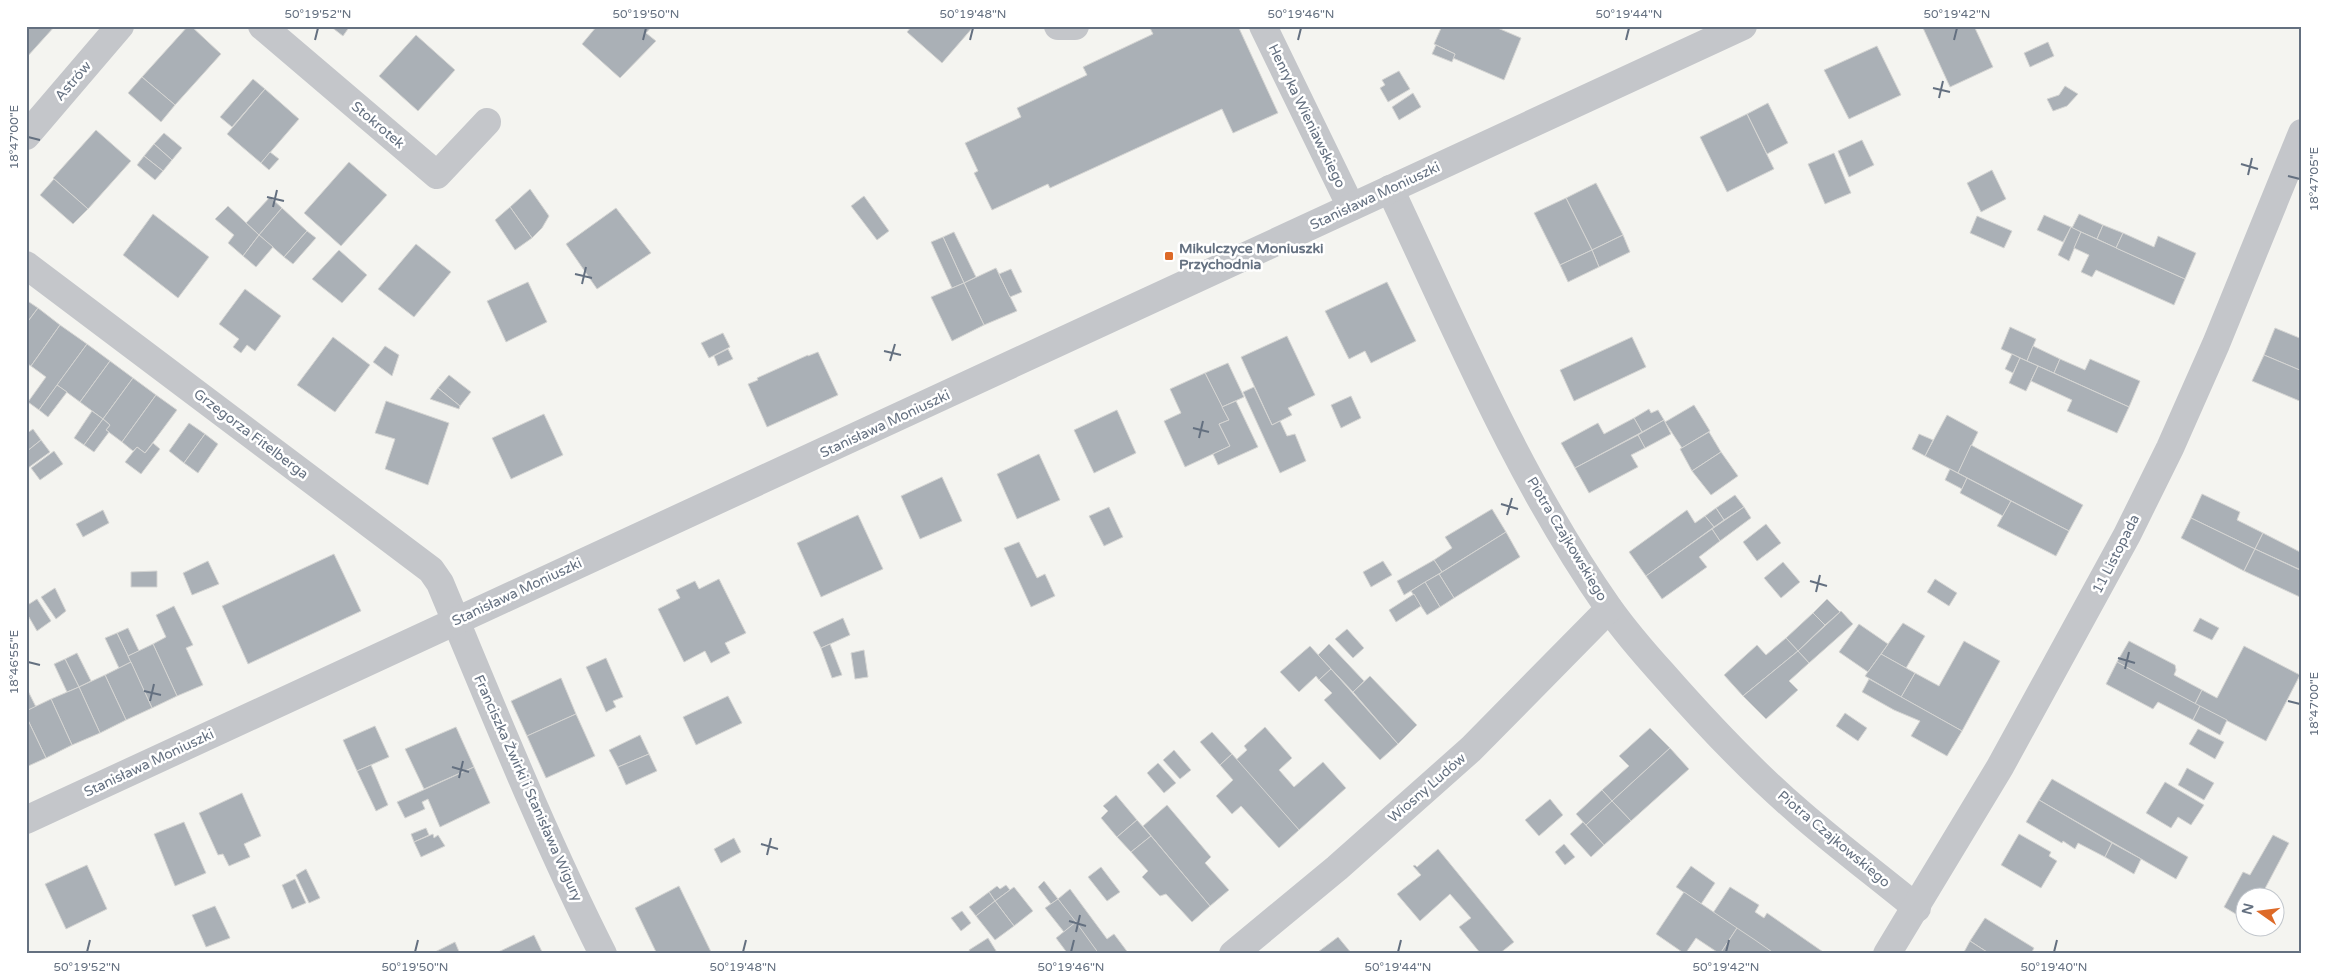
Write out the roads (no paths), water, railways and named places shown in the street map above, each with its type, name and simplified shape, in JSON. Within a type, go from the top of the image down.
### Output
[{"type":"street","name":"Astrów","points":[[26,136],[120,26]]},
{"type":"street","name":"Stokrotek","points":[[262,26],[437,175],[488,122]]},
{"type":"street","points":[[1058,26],[1075,26]]},
{"type":"street","name":"Henryka Wieniawskiego","points":[[1263,26],[1351,207]]},
{"type":"street","name":"Stanisława Moniuszki","points":[[26,820],[1743,26]]},
{"type":"street","name":"11 Listopada","points":[[1887,954],[1917,908],[2005,758],[2127,535],[2170,448],[2216,344],[2302,133]]},
{"type":"street","name":"Piotra Czajkowskiego","points":[[1390,189],[1487,396],[1525,470],[1565,541],[1609,608],[1687,702],[1746,764],[1800,813],[1917,908]]},
{"type":"street","name":"Grzegorza Fitelberga","points":[[26,266],[418,559],[431,570],[440,582],[456,620]]},
{"type":"street","name":"Wiosny Ludów","points":[[1233,954],[1337,868],[1472,749],[1609,608]]},
{"type":"street","name":"Franciszka Żwirki i Stanisława Wigury","points":[[456,620],[521,777],[603,954]]},
{"type":"place","name":"Mikulczyce Moniuszki Przychodnia","points":[[1169,256]]}]
